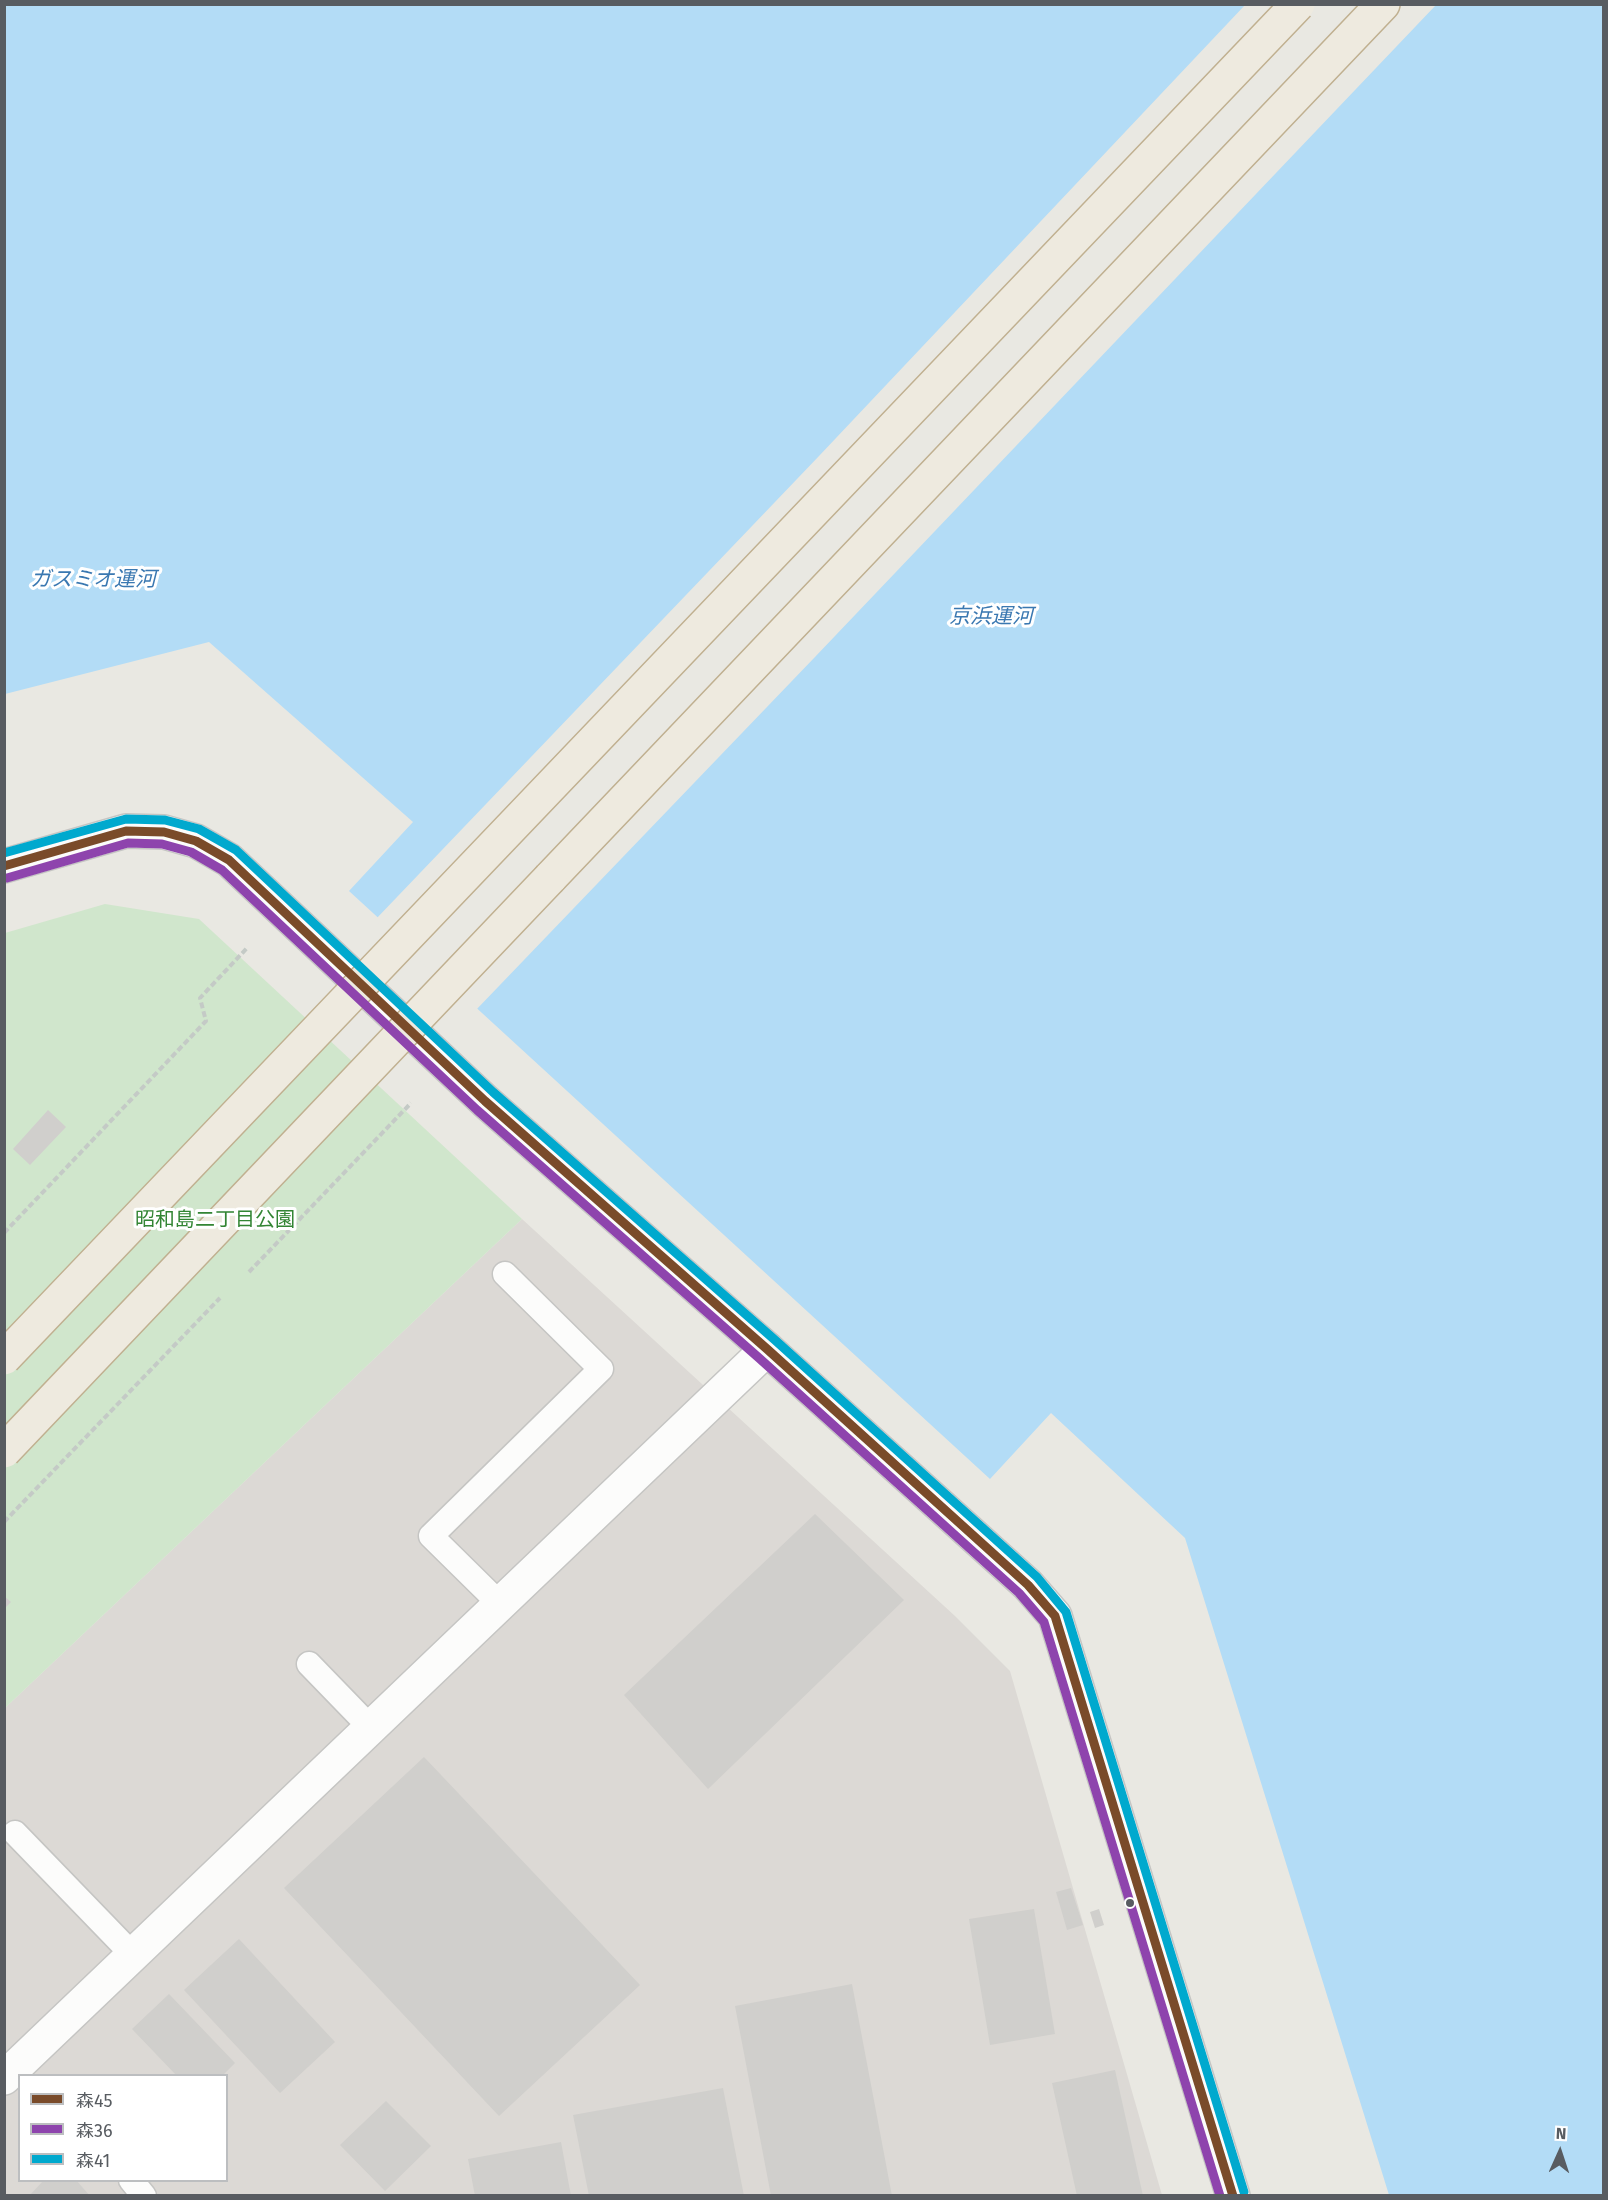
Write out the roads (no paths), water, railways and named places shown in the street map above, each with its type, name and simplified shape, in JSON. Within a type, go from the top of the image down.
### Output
[{"type":"highway","points":[[4,1358],[1298,4]]},
{"type":"highway","points":[[4,1451],[1383,4]]},
{"type":"street","points":[[4,866],[126,831],[164,832],[196,841],[229,860],[485,1101],[767,1349],[1028,1586],[1055,1616],[1233,2196]]},
{"type":"street","points":[[20,2072],[133,1955],[767,1349]]},
{"type":"lane","points":[[500,1604],[431,1536],[601,1369],[505,1274]]},
{"type":"lane","points":[[309,1664],[371,1728]]},
{"type":"lane","points":[[15,1833],[133,1955]]},
{"type":"lane","points":[[131,2182],[144,2196]]},
{"type":"water","name":"京浜運河","points":[[5,5],[1603,5],[1603,2195],[1389,2195],[1185,1538],[1051,1413],[990,1479],[349,891],[413,822],[209,642],[5,694]]},
{"type":"water label","name":"ガスミオ運河","points":[[93,580]]},
{"type":"park label","name":"昭和島二丁目公園","points":[[215,1220]]}]
